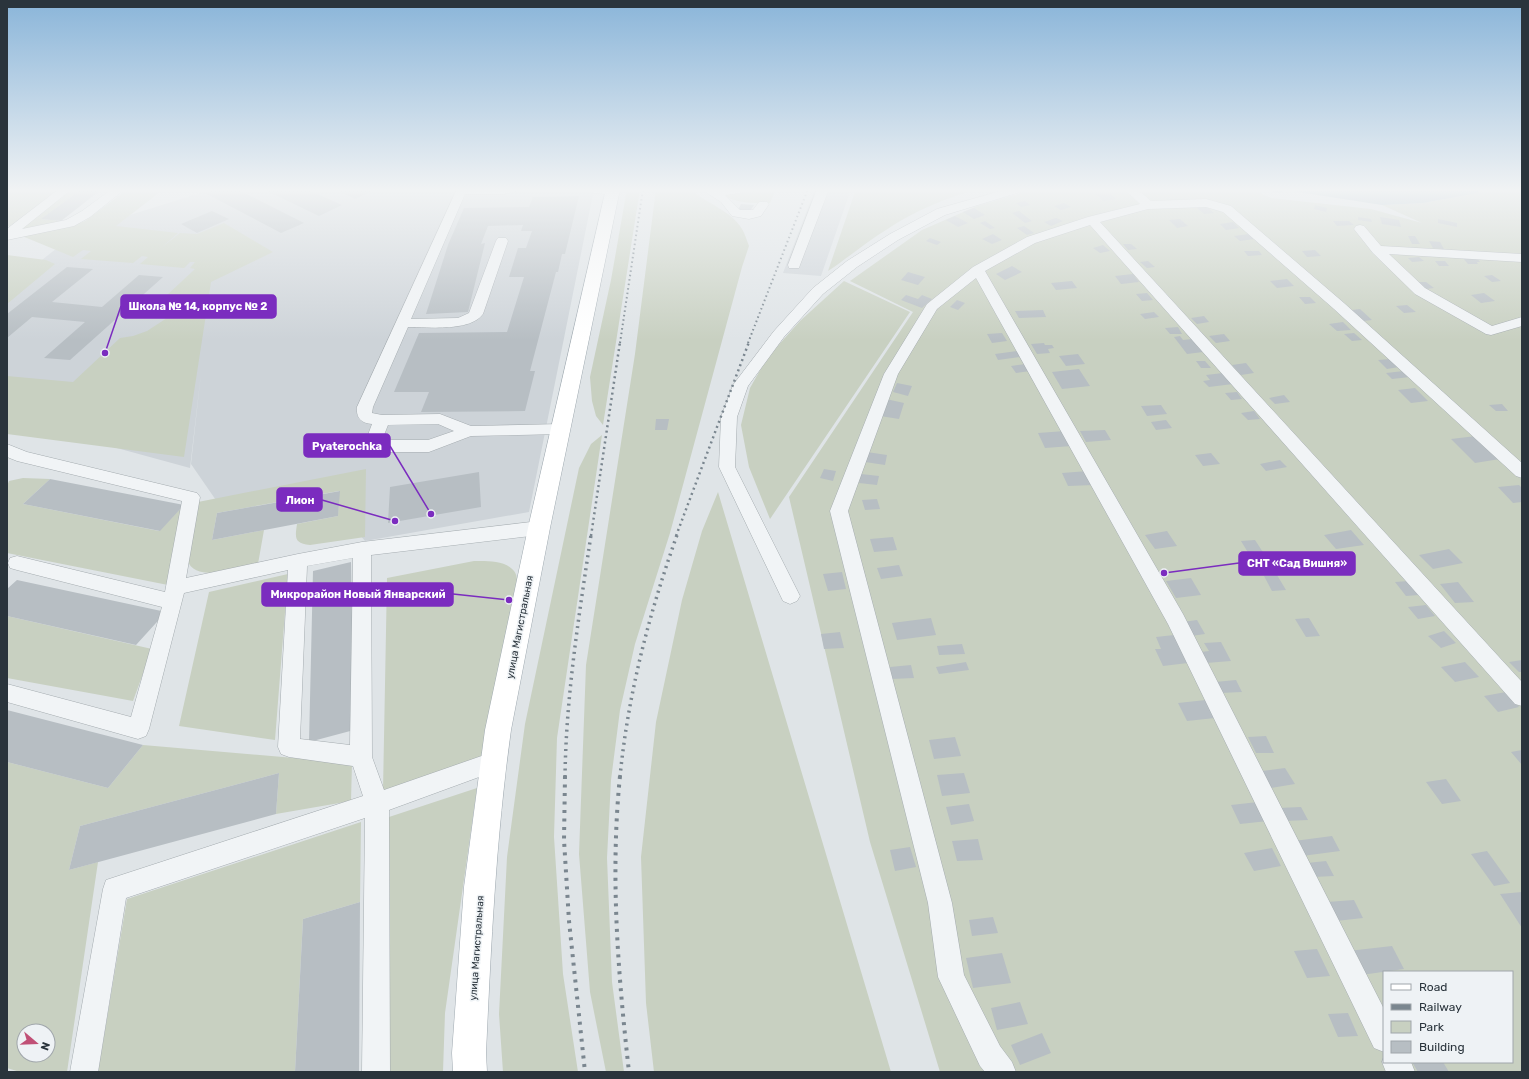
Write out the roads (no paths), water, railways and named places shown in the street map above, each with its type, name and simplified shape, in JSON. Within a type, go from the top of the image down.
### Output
[{"type":"main road","name":"улица Магистральная","points":[[470,1072],[469,1053],[479,887],[493,762],[539,528],[602,239]]},
{"type":"street","points":[[439,239],[364,407],[364,414],[370,419],[382,420],[440,419],[469,431]]},
{"type":"street","points":[[794,265],[804,239]]},
{"type":"street","points":[[790,596],[727,467],[729,417],[741,385],[779,334],[818,291],[852,264],[890,239]]},
{"type":"street","points":[[1002,1072],[990,1056],[951,977],[940,904],[839,511],[891,374],[932,307],[978,270],[1033,239]]},
{"type":"street","points":[[1109,239],[1522,697]]},
{"type":"street","points":[[1261,239],[1339,306],[1522,472]]},
{"type":"street","points":[[1368,239],[1377,250],[1420,291],[1491,331],[1522,320]]},
{"type":"street","points":[[402,323],[458,322],[473,318],[476,314],[502,241]]},
{"type":"street","points":[[1377,250],[1522,258]]},
{"type":"street","points":[[978,270],[1176,620],[1383,1036]]},
{"type":"street","points":[[382,420],[373,443],[377,446],[430,446],[469,431],[561,429]]},
{"type":"street","points":[[7,450],[23,457],[191,497],[174,595],[138,729],[7,693]]},
{"type":"street","points":[[17,563],[174,595],[298,561],[362,549],[539,528]]},
{"type":"street","points":[[362,549],[361,757],[377,803],[376,1072]]},
{"type":"street","points":[[298,561],[289,747],[361,757]]},
{"type":"street","points":[[84,1072],[115,889],[377,803],[493,762]]},
{"type":"street","points":[[1396,1063],[1401,1072]]},
{"type":"railway","points":[[620,343],[635,239]]},
{"type":"railway","points":[[748,343],[788,239]]},
{"type":"railway","points":[[591,536],[620,342]]},
{"type":"railway","points":[[676,536],[749,342]]},
{"type":"railway","points":[[565,777],[571,686],[591,535]]},
{"type":"railway","points":[[620,777],[628,715],[641,654],[657,594],[677,535]]},
{"type":"railway","points":[[565,776],[564,840],[569,921],[585,1072]]},
{"type":"railway","points":[[620,776],[616,850],[617,924],[629,1072]]},
{"type":"place","name":"Школа № 14, корпус № 2","points":[[105,353]]},
{"type":"place","name":"Pyaterochka","points":[[431,514]]},
{"type":"place","name":"Лион","points":[[395,521]]},
{"type":"place","name":"СНТ «Сад Вишня»","points":[[1164,573]]},
{"type":"place","name":"Микрорайон Новый Январский","points":[[509,600]]}]
